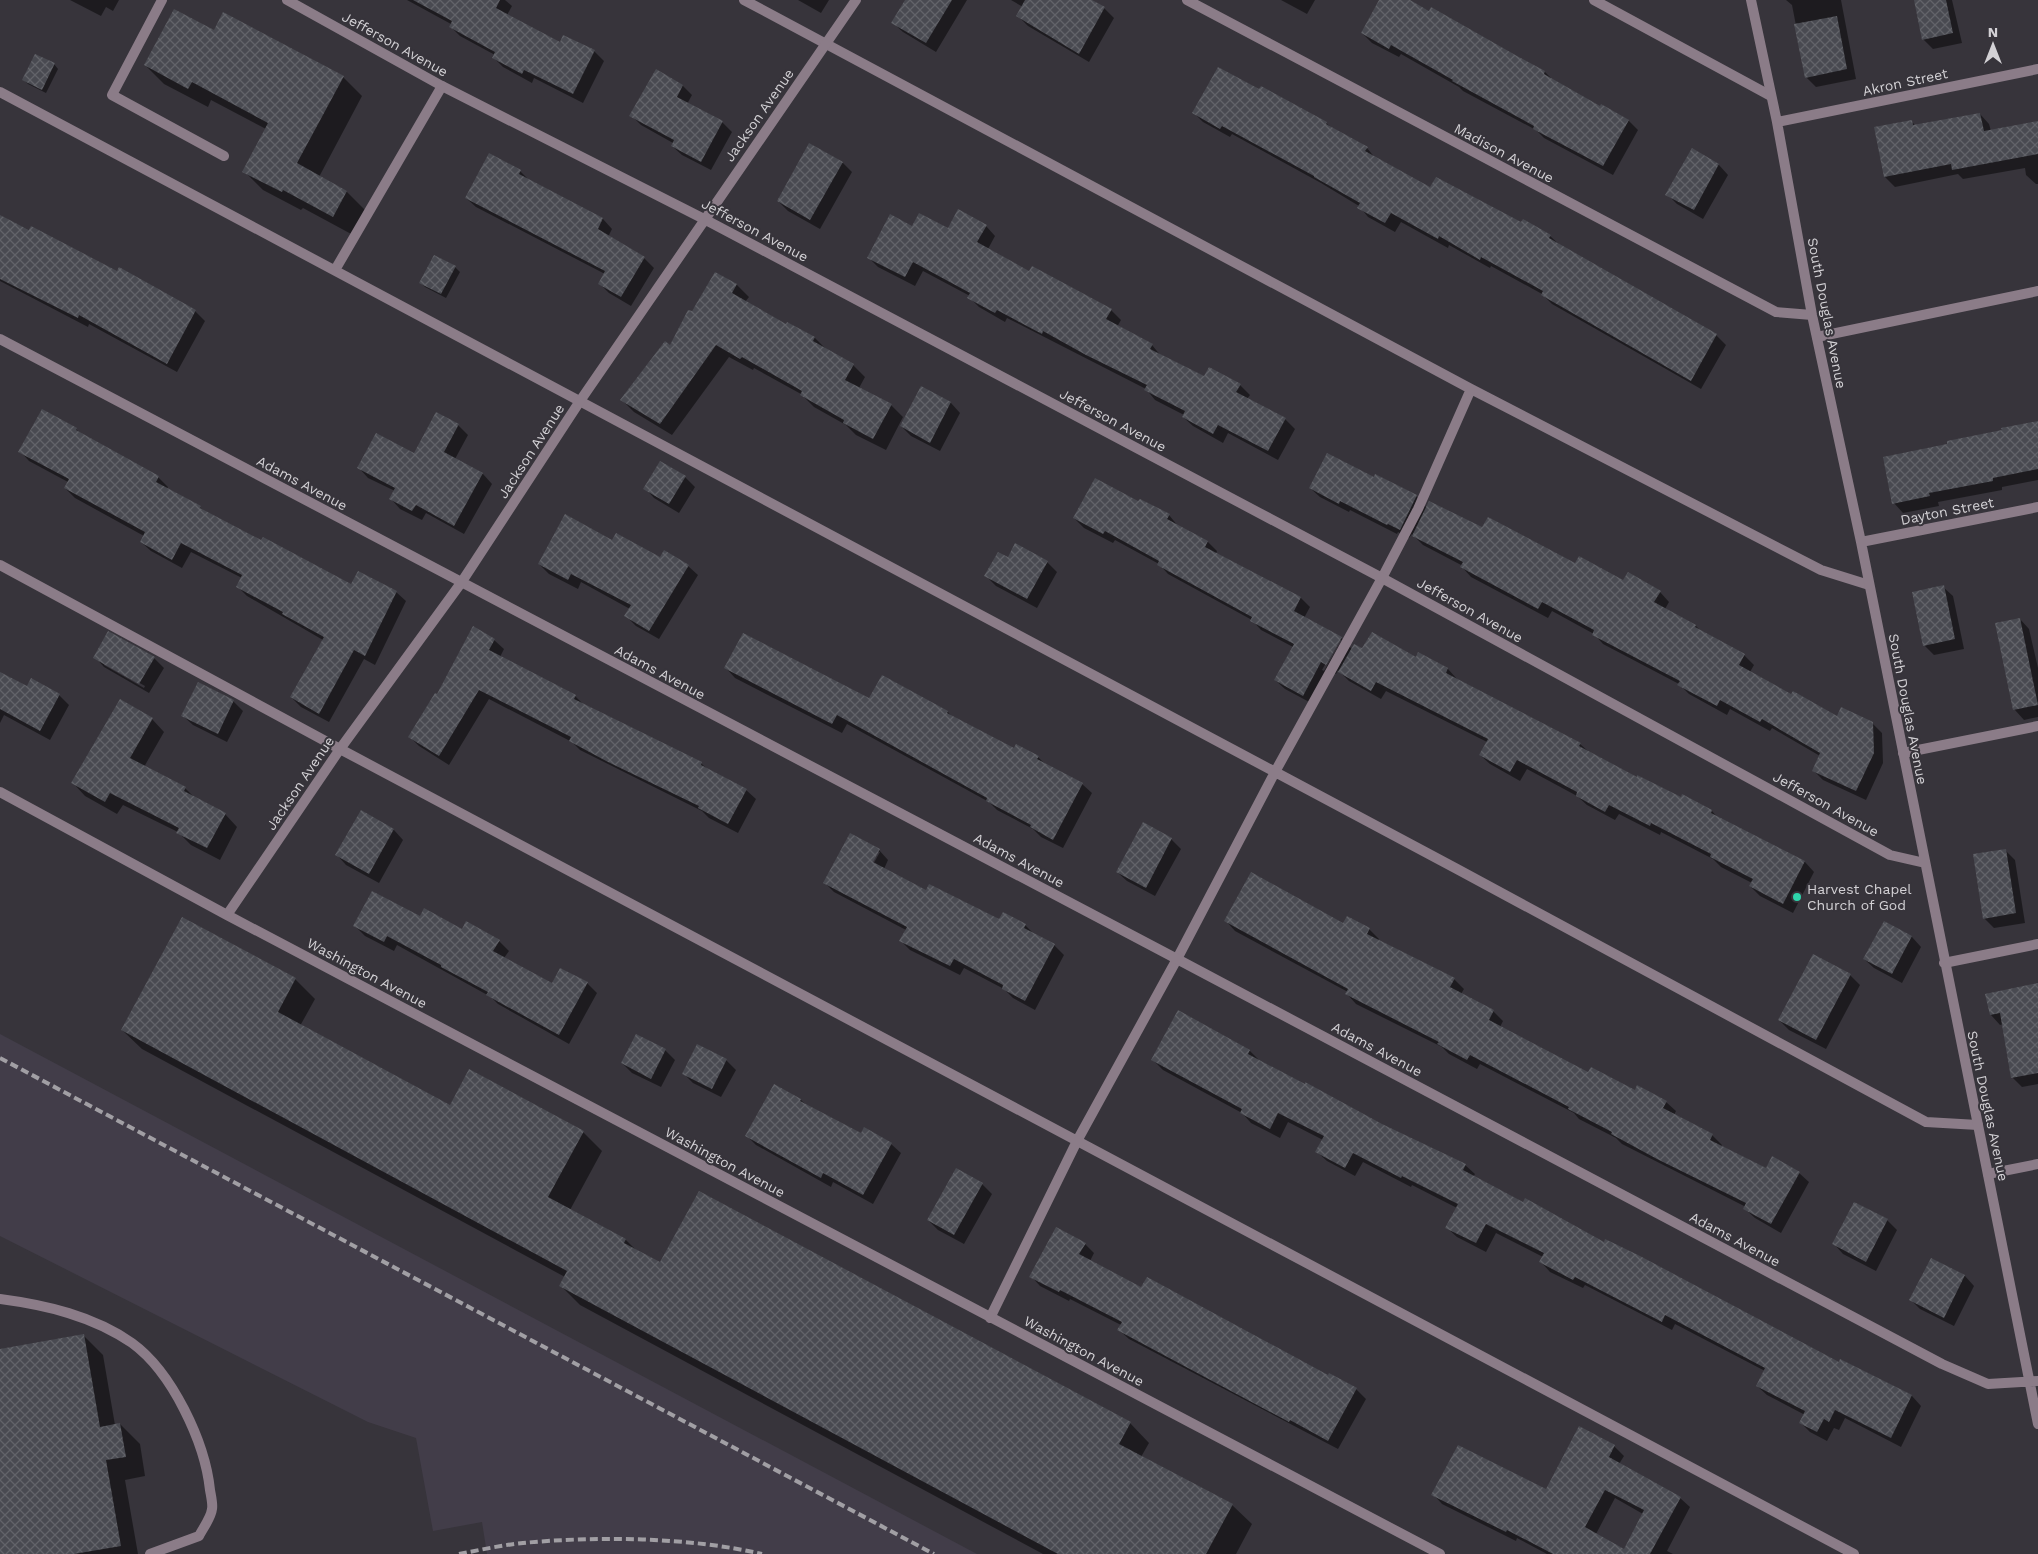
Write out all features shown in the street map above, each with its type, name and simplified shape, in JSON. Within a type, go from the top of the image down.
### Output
[{"type":"street","points":[[162,0],[112,95],[224,156]]},
{"type":"street","name":"Jefferson Avenue","points":[[286,0],[442,86],[704,218],[1382,578],[1890,855],[1925,863]]},
{"type":"street","points":[[744,0],[1471,389],[1820,570],[1869,585]]},
{"type":"street","name":"Jackson Avenue","points":[[227,915],[340,749],[461,583],[580,401],[704,218],[856,0]]},
{"type":"street","name":"Madison Avenue","points":[[1187,0],[1776,312],[1812,315]]},
{"type":"street","points":[[1594,0],[1771,96]]},
{"type":"street","name":"South Douglas Avenue","points":[[1751,0],[1777,122],[1812,315],[1861,542],[1944,964],[2034,1382],[2038,1424]]},
{"type":"street","name":"Akron Street","points":[[1777,122],[2038,68]]},
{"type":"street","points":[[335,270],[442,86]]},
{"type":"street","points":[[0,92],[1275,772],[1926,1122],[1978,1125]]},
{"type":"street","points":[[1817,337],[2038,291]]},
{"type":"street","name":"Adams Avenue","points":[[0,339],[1942,1364],[1988,1384],[2034,1382]]},
{"type":"street","points":[[990,1318],[1077,1140],[1177,959],[1275,772],[1418,509],[1471,389]]},
{"type":"street","name":"Dayton Street","points":[[1861,542],[2038,507]]},
{"type":"street","points":[[0,565],[340,749],[1854,1554]]},
{"type":"street","points":[[1903,753],[2038,726]]},
{"type":"street","name":"Washington Avenue","points":[[0,792],[227,915],[1440,1554]]},
{"type":"street","points":[[1944,964],[2038,944]]},
{"type":"street","points":[[1988,1174],[2038,1164]]},
{"type":"street","points":[[0,1299],[30,1303],[67,1313],[97,1324],[132,1344],[161,1372],[185,1412],[194,1428],[208,1471],[212,1509],[199,1536],[150,1554]]},
{"type":"shaded area","points":[[0,1034],[977,1554],[487,1554],[482,1522],[433,1531],[416,1438],[368,1422],[0,1236]]},
{"type":"building","points":[[413,0],[500,0],[496,8],[560,42],[563,35],[595,50],[573,94],[524,70],[522,74],[492,58],[495,52],[449,27],[452,21]]},
{"type":"building","points":[[905,0],[952,0],[926,43],[891,23]]},
{"type":"building","points":[[1025,0],[1092,0],[1105,7],[1079,54],[1016,16]]},
{"type":"building","points":[[1379,0],[1410,0],[1429,11],[1431,7],[1545,71],[1544,74],[1600,106],[1601,104],[1629,120],[1603,166],[1533,129],[1534,126],[1391,45],[1389,49],[1361,33]]},
{"type":"building","points":[[1914,0],[1946,0],[1953,33],[1922,40]]},
{"type":"building","points":[[174,9],[214,30],[223,12],[344,76],[297,163],[347,191],[333,217],[283,190],[282,192],[242,172],[268,123],[192,82],[188,89],[144,65]]},
{"type":"building","points":[[1837,16],[1847,69],[1805,78],[1794,24]]},
{"type":"building","points":[[35,54],[55,63],[42,90],[22,80]]},
{"type":"building","points":[[1218,67],[1259,89],[1261,86],[1327,122],[1326,124],[1368,147],[1365,151],[1430,187],[1436,177],[1521,222],[1523,219],[1551,235],[1549,238],[1717,334],[1691,381],[1541,295],[1543,291],[1481,257],[1480,260],[1439,236],[1438,239],[1391,213],[1385,223],[1357,208],[1360,203],[1314,176],[1222,126],[1220,129],[1192,113]]},
{"type":"building","points":[[656,69],[683,85],[677,97],[723,121],[701,162],[671,146],[674,140],[629,116]]},
{"type":"building","points":[[1980,113],[1984,131],[2038,121],[2038,154],[1952,170],[1951,164],[1884,177],[1874,127],[1912,120],[1913,125]]},
{"type":"building","points":[[809,143],[843,162],[810,220],[777,201]]},
{"type":"building","points":[[1692,148],[1719,164],[1694,210],[1665,195]]},
{"type":"building","points":[[489,153],[521,170],[519,174],[603,218],[598,229],[645,257],[621,297],[598,284],[605,271],[465,198]]},
{"type":"building","points":[[958,209],[987,225],[977,242],[1029,271],[1032,266],[1112,309],[1106,319],[1153,344],[1150,349],[1204,376],[1209,367],[1241,384],[1236,392],[1286,418],[1268,451],[1218,425],[1213,434],[1182,417],[1185,411],[1144,390],[1147,385],[1043,331],[1042,334],[997,310],[995,313],[967,298],[970,293],[913,262],[905,277],[867,258],[890,214],[912,226],[919,213],[948,228]]},
{"type":"building","points":[[0,215],[29,230],[31,226],[117,271],[119,267],[196,310],[167,364],[79,315],[78,318],[0,279]]},
{"type":"building","points":[[434,255],[456,266],[441,294],[419,283]]},
{"type":"building","points":[[715,272],[737,284],[732,293],[786,324],[787,322],[815,337],[813,341],[854,364],[845,380],[892,404],[873,439],[843,423],[844,420],[800,395],[802,391],[742,357],[740,359],[716,345],[660,424],[620,400],[665,341],[670,345],[688,310],[692,311]]},
{"type":"building","points":[[921,386],[951,402],[930,443],[900,426]]},
{"type":"building","points":[[42,409],[159,476],[156,482],[261,540],[263,537],[351,584],[358,571],[397,591],[365,656],[354,650],[319,714],[290,697],[324,637],[236,587],[242,575],[181,543],[172,560],[140,542],[145,532],[64,488],[69,479],[18,452]]},
{"type":"building","points":[[436,412],[459,424],[444,452],[483,473],[454,526],[416,505],[412,511],[389,499],[395,488],[357,468],[376,433],[414,453]]},
{"type":"building","points":[[2038,421],[2038,469],[1993,478],[1993,481],[1929,493],[1930,496],[1892,504],[1883,457],[1947,444],[1947,441]]},
{"type":"building","points":[[1327,453],[1374,477],[1375,474],[1417,495],[1400,530],[1340,501],[1339,504],[1309,488]]},
{"type":"building","points":[[660,461],[686,476],[669,504],[643,489]]},
{"type":"building","points":[[1095,478],[1138,501],[1140,499],[1170,514],[1167,519],[1208,541],[1205,547],[1301,597],[1294,611],[1342,637],[1326,665],[1321,662],[1303,696],[1274,680],[1294,644],[1250,621],[1252,617],[1157,565],[1159,561],[1105,531],[1103,534],[1073,518]]},
{"type":"building","points":[[1429,501],[1482,527],[1488,517],[1575,563],[1579,556],[1623,580],[1628,572],[1661,591],[1654,602],[1745,654],[1739,665],[1791,694],[1793,691],[1837,716],[1841,707],[1873,722],[1874,753],[1856,791],[1812,771],[1820,753],[1762,719],[1760,722],[1720,700],[1717,706],[1677,685],[1680,681],[1592,635],[1594,630],[1542,602],[1538,609],[1460,567],[1463,562],[1412,536]]},
{"type":"building","points":[[565,514],[612,540],[616,533],[660,557],[664,550],[689,565],[649,631],[624,616],[631,605],[571,574],[568,580],[538,564]]},
{"type":"building","points":[[1015,543],[1048,561],[1027,599],[984,576],[998,552],[1008,557]]},
{"type":"building","points":[[1944,585],[1955,639],[1923,646],[1912,592]]},
{"type":"building","points":[[2020,618],[2038,705],[2013,710],[1995,623]]},
{"type":"building","points":[[473,626],[495,639],[489,650],[576,695],[574,699],[702,762],[701,765],[747,789],[728,824],[698,808],[699,806],[608,762],[569,741],[571,737],[479,690],[439,756],[408,737],[435,693],[437,694]]},
{"type":"building","points":[[108,631],[155,657],[139,684],[93,658]]},
{"type":"building","points":[[1372,632],[1416,657],[1418,652],[1448,668],[1446,673],[1581,743],[1579,746],[1637,777],[1637,775],[1681,797],[1682,794],[1712,810],[1711,813],[1805,861],[1783,904],[1749,886],[1753,879],[1710,857],[1711,854],[1651,823],[1650,826],[1609,805],[1605,812],[1576,796],[1577,792],[1517,760],[1510,772],[1479,755],[1488,739],[1376,682],[1371,691],[1338,672],[1354,644],[1362,648]]},
{"type":"building","points":[[743,633],[869,698],[882,675],[948,711],[947,713],[1014,748],[1016,744],[1039,756],[1037,759],[1083,783],[1053,840],[1030,827],[1031,825],[986,801],[987,798],[837,715],[832,724],[724,668]]},
{"type":"building","points":[[0,672],[27,686],[31,678],[60,694],[40,731],[0,709]]},
{"type":"building","points":[[198,682],[234,700],[218,734],[181,716]]},
{"type":"building","points":[[120,699],[153,718],[130,758],[186,787],[184,791],[226,813],[207,848],[176,833],[179,828],[110,793],[105,802],[71,783]]},
{"type":"building","points":[[361,810],[394,829],[369,874],[335,855]]},
{"type":"building","points":[[1143,822],[1172,838],[1146,888],[1116,872]]},
{"type":"building","points":[[850,833],[880,849],[873,862],[926,890],[929,884],[999,919],[1003,912],[1026,924],[1024,928],[1055,944],[1025,1001],[1002,989],[1003,985],[954,959],[950,966],[899,941],[907,927],[823,883]]},
{"type":"building","points":[[2006,849],[2016,913],[1983,919],[1973,854]]},
{"type":"building","points":[[1251,872],[1343,923],[1347,916],[1370,928],[1367,934],[1455,978],[1450,987],[1494,1010],[1489,1020],[1588,1072],[1591,1067],[1635,1090],[1637,1085],[1667,1101],[1663,1108],[1713,1134],[1710,1140],[1766,1168],[1772,1156],[1800,1172],[1771,1224],[1743,1209],[1746,1203],[1657,1159],[1568,1109],[1569,1107],[1470,1055],[1467,1060],[1437,1044],[1439,1042],[1345,994],[1348,989],[1224,921]]},
{"type":"building","points":[[372,891],[420,916],[424,908],[462,929],[466,921],[500,940],[493,951],[552,983],[560,968],[588,982],[559,1035],[486,995],[488,992],[387,936],[384,942],[353,926]]},
{"type":"building","points":[[182,917],[296,978],[278,1012],[450,1105],[469,1069],[584,1131],[548,1197],[626,1239],[624,1243],[660,1262],[699,1191],[1131,1422],[1119,1444],[1233,1504],[1206,1554],[1058,1554],[559,1286],[567,1271],[121,1030]]},
{"type":"building","points":[[1884,921],[1912,936],[1892,974],[1863,959]]},
{"type":"building","points":[[1813,954],[1851,974],[1816,1040],[1778,1020]]},
{"type":"building","points":[[2038,983],[2038,1073],[2011,1078],[2000,1013],[1990,1015],[1985,994]]},
{"type":"building","points":[[1178,1010],[1250,1050],[1248,1054],[1305,1084],[1305,1082],[1382,1124],[1466,1164],[1463,1170],[1523,1202],[1525,1198],[1604,1242],[1605,1239],[1640,1256],[1839,1362],[1840,1359],[1912,1395],[1891,1438],[1835,1410],[1829,1422],[1824,1419],[1817,1432],[1799,1423],[1805,1411],[1756,1386],[1765,1368],[1665,1315],[1662,1322],[1575,1277],[1573,1280],[1539,1262],[1544,1253],[1486,1224],[1476,1243],[1445,1228],[1458,1204],[1402,1176],[1401,1178],[1353,1153],[1345,1168],[1315,1152],[1324,1136],[1278,1113],[1270,1129],[1240,1113],[1242,1109],[1151,1060]]},
{"type":"building","points":[[636,1034],[666,1049],[651,1079],[621,1063]]},
{"type":"building","points":[[697,1044],[727,1059],[712,1089],[682,1074]]},
{"type":"building","points":[[774,1084],[801,1099],[800,1101],[861,1133],[864,1127],[892,1143],[863,1195],[823,1173],[821,1178],[745,1136]]},
{"type":"building","points":[[956,1168],[983,1183],[954,1235],[927,1220]]},
{"type":"building","points":[[1854,1202],[1888,1219],[1866,1262],[1832,1244]]},
{"type":"building","points":[[1056,1227],[1086,1243],[1079,1254],[1141,1287],[1147,1277],[1328,1375],[1329,1373],[1357,1388],[1328,1441],[1117,1330],[1122,1322],[1060,1290],[1059,1292],[1029,1277]]},
{"type":"building","points":[[1931,1258],[1965,1275],[1944,1318],[1909,1300]]},
{"type":"building","points":[[84,1334],[100,1427],[120,1423],[126,1457],[106,1460],[121,1546],[74,1554],[0,1554],[0,1349]]},
{"type":"building","points":[[1579,1426],[1615,1445],[1609,1457],[1681,1497],[1650,1554],[1553,1554],[1507,1530],[1506,1532],[1431,1495],[1458,1445],[1546,1489]],"holes":[[[1605,1490],[1644,1510],[1624,1549],[1585,1527]]]},
{"type":"railway","points":[[0,1058],[934,1554]]},
{"type":"railway","points":[[459,1554],[523,1543],[581,1539],[674,1541],[734,1548],[762,1554]]},
{"type":"place","name":"Harvest Chapel Church of God","points":[[1797,897]]}]
